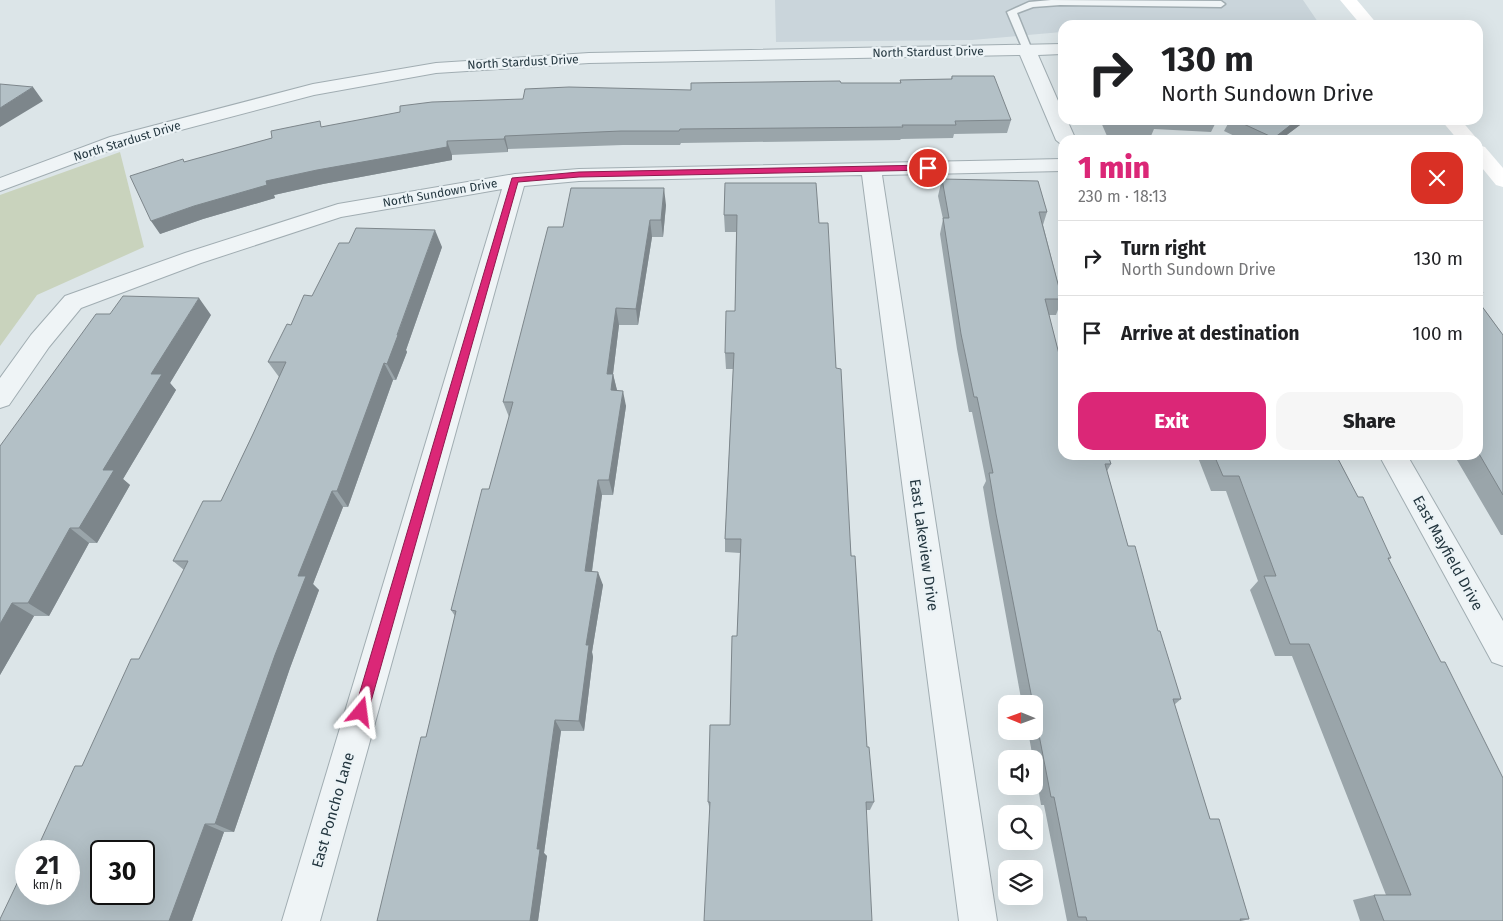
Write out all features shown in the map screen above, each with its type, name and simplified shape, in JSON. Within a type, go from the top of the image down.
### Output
[{"type":"street","points":[[1348,0],[1366,20]]},
{"type":"street","name":"North Stardust Drive","points":[[0,185],[117,141],[220,113],[313,90],[436,68],[589,58],[1058,49]]},
{"type":"street","points":[[1027,50],[1058,122]]},
{"type":"street","points":[[1455,125],[1464,135]]},
{"type":"street","points":[[1483,157],[1503,181]]},
{"type":"street","name":"North Sundown Drive","points":[[0,398],[40,341],[73,302],[193,258],[338,211],[515,180],[579,174],[1058,165]]},
{"type":"street","name":"East Lakeview Drive","points":[[871,169],[978,921]]},
{"type":"street","name":"East Poncho Lane","points":[[301,921],[515,180]]},
{"type":"street","name":"East Mayfield Drive","points":[[1396,460],[1503,651]]},
{"type":"lane","points":[[1027,50],[1012,12],[1032,4],[1060,2],[1157,2],[1220,4]]},
{"type":"shaded area","points":[[775,0],[1303,0],[1317,20],[1058,20],[1058,32],[972,40],[776,42]]},
{"type":"green space","points":[[120,152],[144,247],[37,295],[0,346],[0,195]]},
{"type":"building","points":[[952,76],[994,76],[1011,120],[955,121],[956,125],[902,125],[903,127],[621,131],[505,136],[504,139],[447,141],[447,147],[266,181],[267,185],[194,206],[151,221],[130,176],[183,159],[184,162],[272,138],[271,131],[320,121],[321,127],[400,112],[400,106],[432,102],[523,99],[525,89],[569,87],[691,90],[691,83],[840,81],[841,83],[901,83],[900,80],[952,79]]},
{"type":"building","points":[[0,84],[33,87],[0,108]]},
{"type":"building","points":[[1246,125],[1291,125],[1278,135],[1268,135]]},
{"type":"building","points":[[942,179],[1038,181],[1047,212],[1039,212],[1058,284],[1058,299],[1045,299],[1058,350],[1058,460],[1110,460],[1111,464],[1105,464],[1128,546],[1135,546],[1158,631],[1160,631],[1181,699],[1173,699],[1210,819],[1219,819],[1249,919],[1240,919],[1241,921],[1087,921],[1086,917],[1078,917],[1054,797],[1051,797],[1040,740],[1043,740],[1043,695],[1031,695],[996,514],[989,473],[993,473],[961,334],[943,218],[949,218]]},
{"type":"building","points":[[725,183],[816,183],[819,223],[828,223],[836,368],[841,369],[851,556],[855,556],[867,747],[869,747],[874,802],[866,802],[872,921],[704,921],[710,802],[708,802],[710,725],[730,725],[732,636],[737,636],[741,539],[725,539],[734,353],[725,353],[726,311],[735,311],[737,215],[724,215]]},
{"type":"building","points":[[571,188],[664,188],[661,220],[650,220],[636,309],[616,308],[607,374],[613,374],[611,390],[623,391],[609,480],[598,480],[585,571],[598,572],[586,645],[589,645],[579,721],[555,720],[537,849],[540,849],[530,921],[377,921],[421,737],[426,737],[456,611],[451,610],[482,489],[489,489],[513,402],[503,402],[548,227],[563,227]]},
{"type":"building","points":[[356,228],[435,230],[398,335],[387,364],[384,363],[337,491],[332,491],[298,576],[306,576],[275,655],[215,824],[205,824],[169,921],[0,921],[15,888],[15,905],[80,905],[80,840],[41,840],[75,766],[82,766],[131,659],[139,659],[188,561],[173,561],[203,501],[221,501],[286,362],[268,362],[287,324],[291,325],[304,295],[312,296],[339,243],[349,243]]},
{"type":"building","points":[[123,296],[199,298],[151,374],[162,374],[103,470],[114,470],[79,528],[70,528],[28,603],[12,603],[0,624],[0,446],[96,314],[110,314]]},
{"type":"building","points":[[1483,308],[1503,335],[1503,495],[1483,460]]},
{"type":"building","points":[[1216,460],[1339,460],[1358,497],[1363,497],[1391,558],[1388,558],[1441,662],[1445,662],[1503,778],[1503,921],[1384,921],[1374,895],[1411,895],[1309,644],[1290,644],[1264,576],[1276,576],[1239,476],[1223,476]]},
{"type":"route","points":[[361,712],[515,180],[579,174],[928,168]]}]
